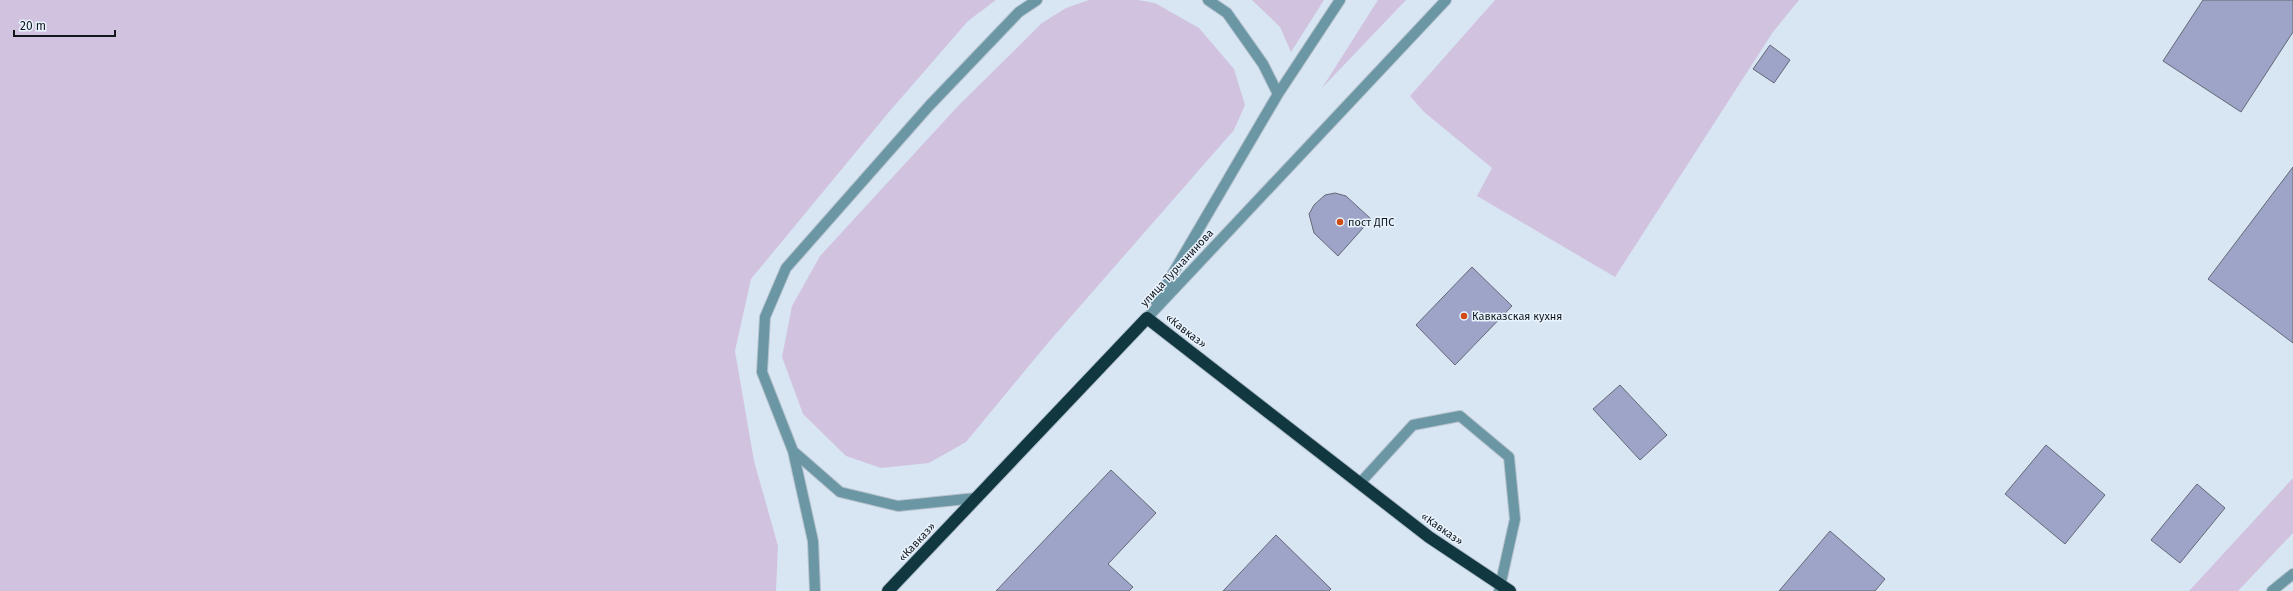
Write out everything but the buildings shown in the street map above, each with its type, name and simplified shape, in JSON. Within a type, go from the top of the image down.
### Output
[{"type":"highway","name":"«Кавказ»","points":[[888,591],[1147,318],[1429,537],[1503,589]]},
{"type":"street","points":[[815,591],[814,541],[793,451],[762,372],[765,317],[786,268],[928,106],[1018,12],[1037,0]]},
{"type":"street","points":[[1208,0],[1227,13],[1263,64],[1278,94]]},
{"type":"street","name":"улица Турчанинова","points":[[1147,318],[1278,94],[1340,0]]},
{"type":"street","name":"улица Турчанинова","points":[[1147,318],[1446,0]]},
{"type":"street","points":[[1360,483],[1413,425],[1460,416],[1510,457],[1515,519],[1503,589]]},
{"type":"street","points":[[793,451],[840,492],[898,506],[976,498]]},
{"type":"street","points":[[2272,591],[2293,574]]},
{"type":"shaded area","points":[[0,0],[996,0],[968,21],[889,112],[751,279],[735,351],[754,461],[778,546],[776,591],[0,591]]},
{"type":"shaded area","points":[[1089,0],[1138,0],[1155,3],[1199,28],[1234,69],[1245,105],[1234,130],[1047,344],[966,442],[929,463],[881,468],[846,456],[803,414],[782,357],[792,306],[820,256],[958,106],[1042,23],[1066,8]]},
{"type":"shaded area","points":[[1252,0],[1324,0],[1291,52],[1280,27]]},
{"type":"shaded area","points":[[1378,0],[1406,0],[1322,88]]},
{"type":"shaded area","points":[[1495,0],[1799,0],[1773,32],[1615,277],[1477,196],[1492,168],[1424,112],[1410,96]]},
{"type":"shaded area","points":[[2293,478],[2293,533],[2238,591],[2189,591]]},
{"type":"place","name":"пост ДПС","points":[[1340,222]]},
{"type":"place","name":"Кавказская кухня","points":[[1464,316]]}]
